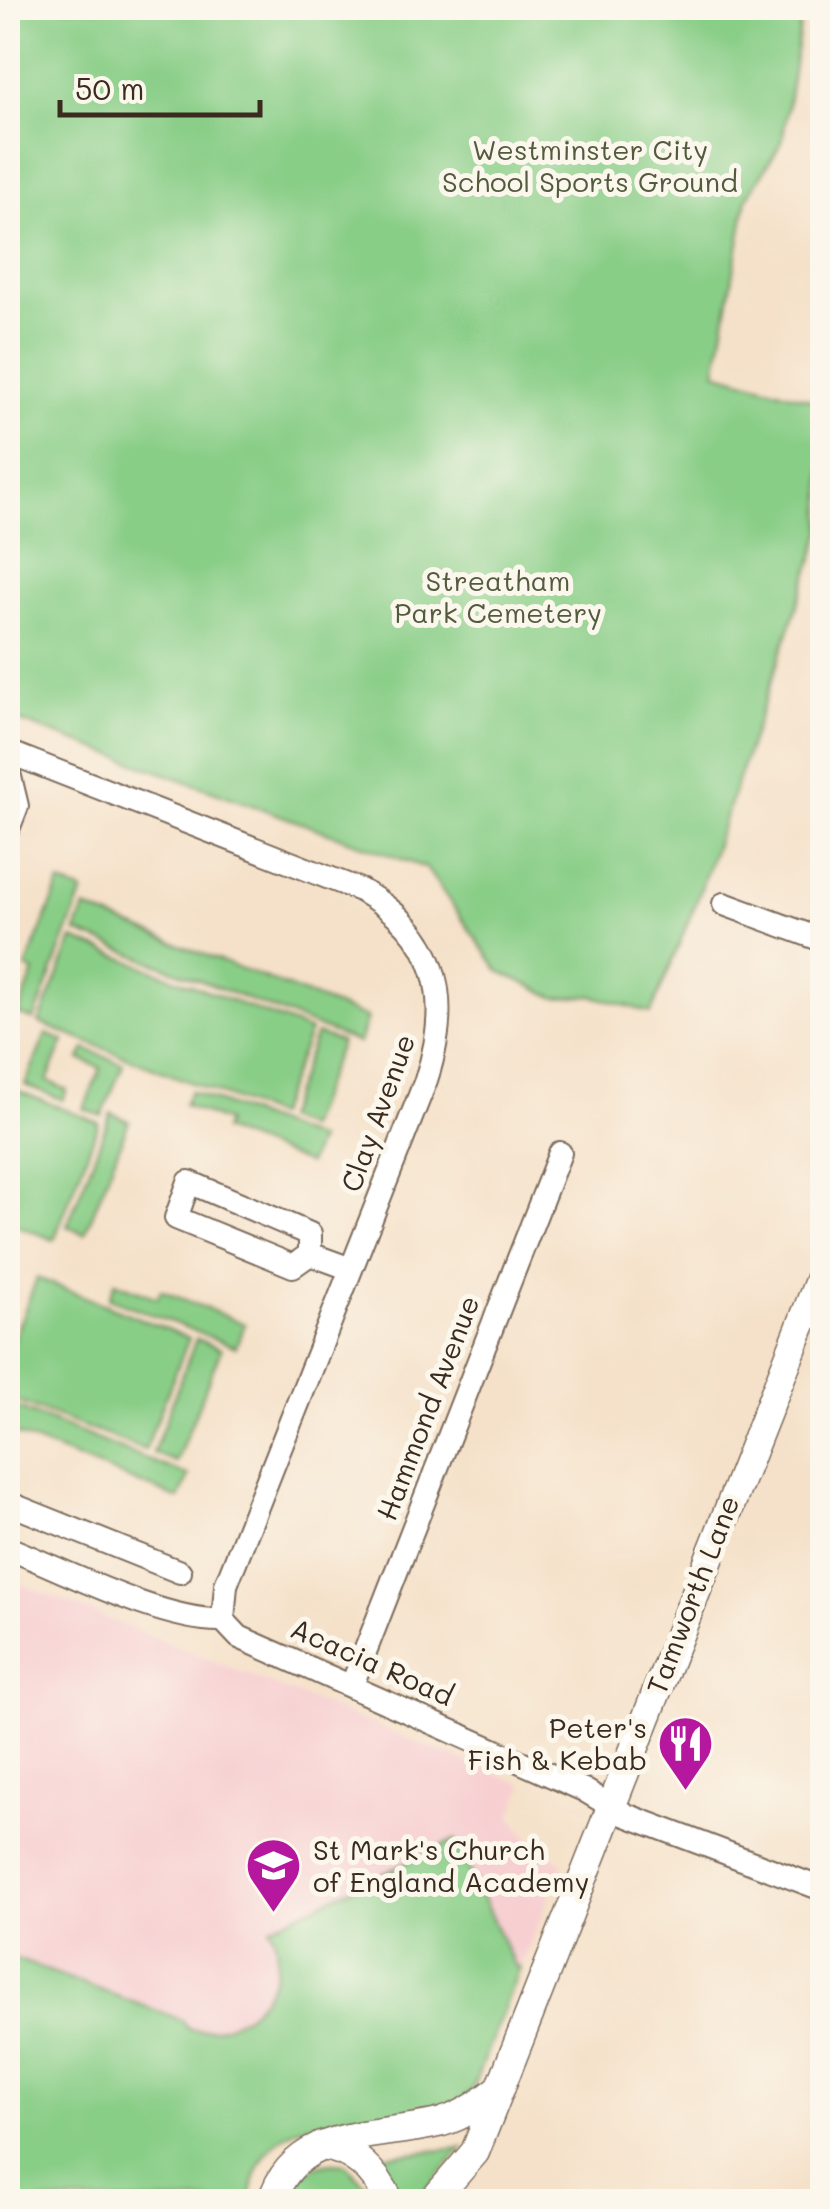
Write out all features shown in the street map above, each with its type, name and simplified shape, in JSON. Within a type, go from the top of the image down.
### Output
[{"type":"street","points":[[8,829],[17,806],[11,766]]},
{"type":"street","name":"Clay Avenue","points":[[11,766],[360,890],[401,917],[438,983],[439,1032],[426,1080],[226,1585],[223,1620]]},
{"type":"street","points":[[724,904],[822,940]]},
{"type":"street","name":"Hammond Avenue","points":[[352,1685],[560,1154]]},
{"type":"street","points":[[189,1182],[310,1234],[310,1254],[293,1266],[176,1218],[189,1182]]},
{"type":"street","points":[[310,1254],[350,1269]]},
{"type":"street","name":"Tamworth Lane","points":[[432,2202],[475,2152],[822,1273]]},
{"type":"street","points":[[8,1503],[180,1572]]},
{"type":"street","name":"Acacia Road","points":[[8,1548],[148,1604],[185,1616],[223,1620],[240,1637],[612,1803],[626,1815],[822,1889]]},
{"type":"street","points":[[272,2202],[287,2168],[320,2146],[450,2119],[482,2103],[502,2086]]},
{"type":"street","points":[[320,2146],[344,2151],[366,2166],[390,2202]]},
{"type":"shaded area","name":"St Mark's Church of England Academy","points":[[8,1579],[524,1785],[511,1816],[538,1849],[563,1863],[468,2094],[423,2115],[324,2123],[286,2134],[259,2165],[250,2201],[8,2201]]},
{"type":"green space","name":"Streatham Park Cemetery","points":[[8,8],[803,8],[782,142],[747,198],[716,372],[822,403],[822,532],[697,900],[651,1013],[593,996],[556,998],[499,971],[426,868],[8,717]]},
{"type":"green space","points":[[60,883],[83,892],[34,1020],[18,1014],[34,972],[26,968]]},
{"type":"green space","points":[[85,908],[367,1018],[359,1043],[76,932]]},
{"type":"green space","points":[[73,939],[310,1031],[276,1116],[39,1023]]},
{"type":"green space","points":[[46,1034],[64,1041],[47,1081],[67,1090],[63,1100],[25,1085]]},
{"type":"green space","points":[[316,1034],[341,1042],[307,1128],[284,1119]]},
{"type":"green space","points":[[85,1049],[123,1064],[102,1116],[84,1109],[101,1068],[80,1059]]},
{"type":"green space","points":[[8,1087],[99,1123],[54,1240],[8,1222]]},
{"type":"green space","points":[[190,1091],[318,1140],[308,1164],[223,1130],[226,1122],[184,1105]]},
{"type":"green space","points":[[111,1113],[129,1121],[85,1234],[67,1226]]},
{"type":"green space","points":[[37,1278],[189,1338],[145,1450],[8,1398],[8,1353]]},
{"type":"green space","points":[[115,1282],[157,1298],[161,1290],[245,1324],[236,1347],[109,1298]]},
{"type":"green space","points":[[196,1339],[221,1349],[176,1462],[153,1453]]},
{"type":"green space","points":[[8,1404],[189,1476],[179,1499],[8,1431]]},
{"type":"green space","points":[[455,1840],[514,1965],[520,1968],[473,2087],[450,2108],[420,2117],[315,2124],[285,2135],[262,2159],[250,2201],[8,2202],[8,1956],[182,2020],[188,2029],[229,2024],[246,2015],[271,1985],[276,1947],[270,1927]]},
{"type":"green space","points":[[463,2148],[415,2201],[405,2201],[377,2156]]},
{"type":"green space","points":[[333,2163],[345,2164],[381,2201],[288,2201],[303,2174]]},
{"type":"place","name":"Peter's Fish & Kebab","points":[[686,1793]]},
{"type":"place","name":"St Mark's Church of England Academy","points":[[274,1915]]},
{"type":"park label","name":"Westminster City School Sports Ground","points":[[590,166]]}]
